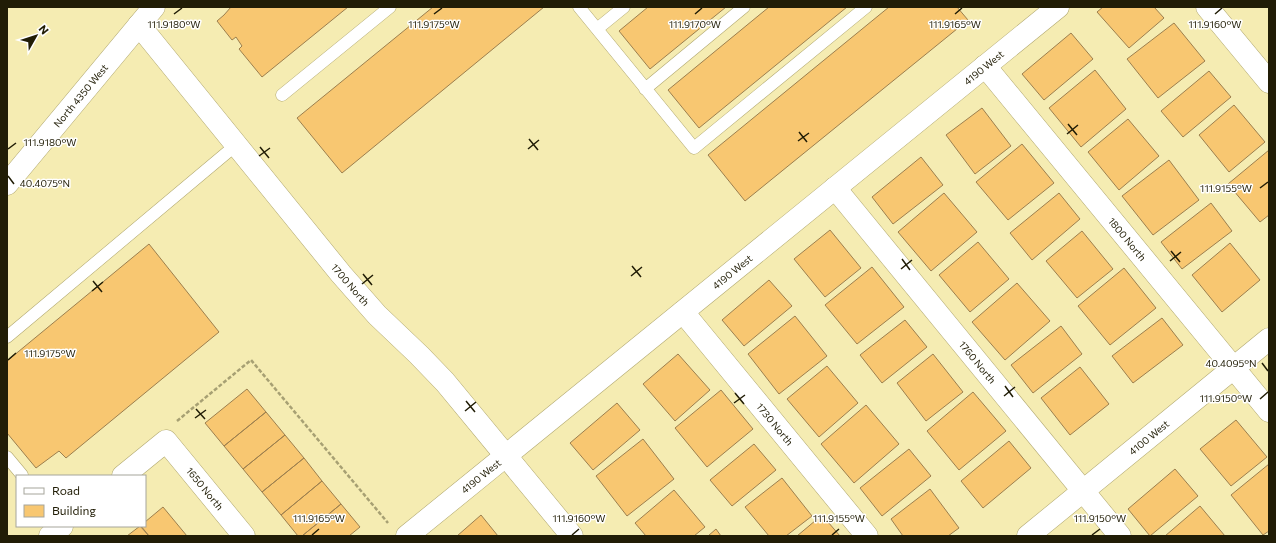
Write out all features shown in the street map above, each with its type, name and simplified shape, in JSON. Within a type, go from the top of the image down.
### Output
[{"type":"street","name":"North 4350 West","points":[[7,184],[154,7]]},
{"type":"street","name":"4190 West","points":[[398,531],[506,455],[1058,7]]},
{"type":"street","points":[[1208,7],[1269,82]]},
{"type":"street","name":"1700 North","points":[[139,25],[358,294],[377,315],[445,382],[572,536]]},
{"type":"street","name":"1800 North","points":[[985,66],[1269,412]]},
{"type":"street","name":"1760 North","points":[[835,188],[1120,536]]},
{"type":"street","name":"1730 North","points":[[683,312],[867,536]]},
{"type":"street","name":"4100 West","points":[[1028,536],[1269,338]]},
{"type":"street","points":[[124,475],[170,432]]},
{"type":"street","name":"1650 North","points":[[170,432],[244,536]]},
{"type":"street","points":[[50,536],[61,527]]},
{"type":"lane","points":[[282,95],[390,7]]},
{"type":"lane","points":[[579,7],[694,148],[866,7]]},
{"type":"lane","points":[[597,29],[624,7]]},
{"type":"lane","points":[[645,89],[744,7]]},
{"type":"lane","points":[[7,337],[236,145]]},
{"type":"lane","points":[[7,457],[22,475]]},
{"type":"path","points":[[170,432],[251,360],[398,531]]},
{"type":"building","points":[[231,7],[348,7],[262,77],[239,49],[242,46],[236,37],[232,40],[217,21]]},
{"type":"building","points":[[433,7],[544,7],[342,173],[297,118]]},
{"type":"building","points":[[648,7],[726,7],[650,69],[619,31]]},
{"type":"building","points":[[769,7],[847,7],[699,128],[668,90]]},
{"type":"building","points":[[889,7],[957,7],[968,20],[745,201],[708,155]]},
{"type":"building","points":[[1103,7],[1154,7],[1164,18],[1129,48],[1097,12]]},
{"type":"building","points":[[1174,23],[1205,61],[1158,98],[1127,59]]},
{"type":"building","points":[[1071,33],[1093,59],[1044,100],[1022,74]]},
{"type":"building","points":[[1095,70],[1126,109],[1081,147],[1049,108]]},
{"type":"building","points":[[1209,71],[1231,97],[1183,137],[1161,111]]},
{"type":"building","points":[[1234,105],[1265,142],[1229,172],[1199,135]]},
{"type":"building","points":[[982,108],[1011,146],[975,174],[946,135]]},
{"type":"building","points":[[1128,119],[1159,156],[1119,190],[1088,152]]},
{"type":"building","points":[[1022,144],[1054,183],[1008,220],[976,182]]},
{"type":"building","points":[[1269,150],[1269,215],[1260,222],[1228,184]]},
{"type":"building","points":[[921,157],[943,185],[893,224],[872,197]]},
{"type":"building","points":[[1169,160],[1199,200],[1153,235],[1122,196]]},
{"type":"building","points":[[944,193],[977,232],[931,271],[898,232]]},
{"type":"building","points":[[1059,193],[1080,219],[1032,260],[1010,233]]},
{"type":"building","points":[[1211,203],[1232,231],[1182,269],[1161,242]]},
{"type":"building","points":[[830,230],[861,268],[825,297],[794,259]]},
{"type":"building","points":[[1082,231],[1113,269],[1077,298],[1046,261]]},
{"type":"building","points":[[978,242],[1009,279],[970,312],[939,275]]},
{"type":"building","points":[[1230,243],[1260,280],[1222,312],[1192,275]]},
{"type":"building","points":[[149,244],[219,332],[66,458],[59,451],[36,468],[7,433],[7,361]]},
{"type":"building","points":[[872,267],[904,307],[857,344],[825,305]]},
{"type":"building","points":[[1124,268],[1156,308],[1110,345],[1078,306]]},
{"type":"building","points":[[769,280],[792,306],[744,346],[722,320]]},
{"type":"building","points":[[1017,283],[1050,321],[1005,360],[972,322]]},
{"type":"building","points":[[795,316],[827,356],[779,394],[748,354]]},
{"type":"building","points":[[1162,318],[1183,345],[1133,383],[1112,356]]},
{"type":"building","points":[[905,320],[927,347],[882,383],[860,355]]},
{"type":"building","points":[[1061,326],[1082,354],[1033,393],[1011,365]]},
{"type":"building","points":[[678,354],[710,390],[675,421],[643,384]]},
{"type":"building","points":[[933,354],[963,392],[926,421],[897,383]]},
{"type":"building","points":[[827,366],[858,403],[819,437],[787,399]]},
{"type":"building","points":[[1080,367],[1109,404],[1070,435],[1041,398]]},
{"type":"building","points":[[247,389],[266,412],[224,446],[205,423]]},
{"type":"building","points":[[721,390],[753,429],[707,467],[675,428]]},
{"type":"building","points":[[973,392],[1006,431],[959,470],[927,431]]},
{"type":"building","points":[[617,403],[640,430],[593,470],[570,443]]},
{"type":"building","points":[[866,405],[899,444],[854,483],[821,444]]},
{"type":"building","points":[[266,412],[285,435],[243,469],[224,446]]},
{"type":"building","points":[[1236,420],[1267,457],[1231,486],[1200,449]]},
{"type":"building","points":[[285,435],[304,458],[262,492],[243,469]]},
{"type":"building","points":[[643,439],[674,479],[627,516],[596,476]]},
{"type":"building","points":[[1009,441],[1031,468],[983,508],[961,481]]},
{"type":"building","points":[[754,444],[776,470],[732,506],[710,480]]},
{"type":"building","points":[[909,449],[931,476],[882,516],[860,488]]},
{"type":"building","points":[[304,458],[322,481],[281,515],[262,492]]},
{"type":"building","points":[[1269,464],[1269,531],[1263,535],[1231,495]]},
{"type":"building","points":[[1175,469],[1198,496],[1150,536],[1128,509]]},
{"type":"building","points":[[782,478],[812,516],[786,536],[769,536],[745,507]]},
{"type":"building","points":[[322,481],[341,504],[302,536],[298,536],[281,515]]},
{"type":"building","points":[[930,489],[959,528],[948,536],[903,536],[891,519]]},
{"type":"building","points":[[674,490],[705,527],[694,536],[646,536],[635,523]]},
{"type":"building","points":[[341,504],[360,527],[349,536],[302,536]]},
{"type":"building","points":[[1200,506],[1225,536],[1165,536]]},
{"type":"building","points":[[163,507],[187,536],[149,536],[142,527],[146,527],[146,521]]},
{"type":"building","points":[[481,515],[498,536],[457,536]]},
{"type":"building","points":[[822,515],[840,536],[797,536]]},
{"type":"building","points":[[141,527],[149,536],[127,536]]},
{"type":"building","points":[[716,529],[721,536],[708,536]]}]
